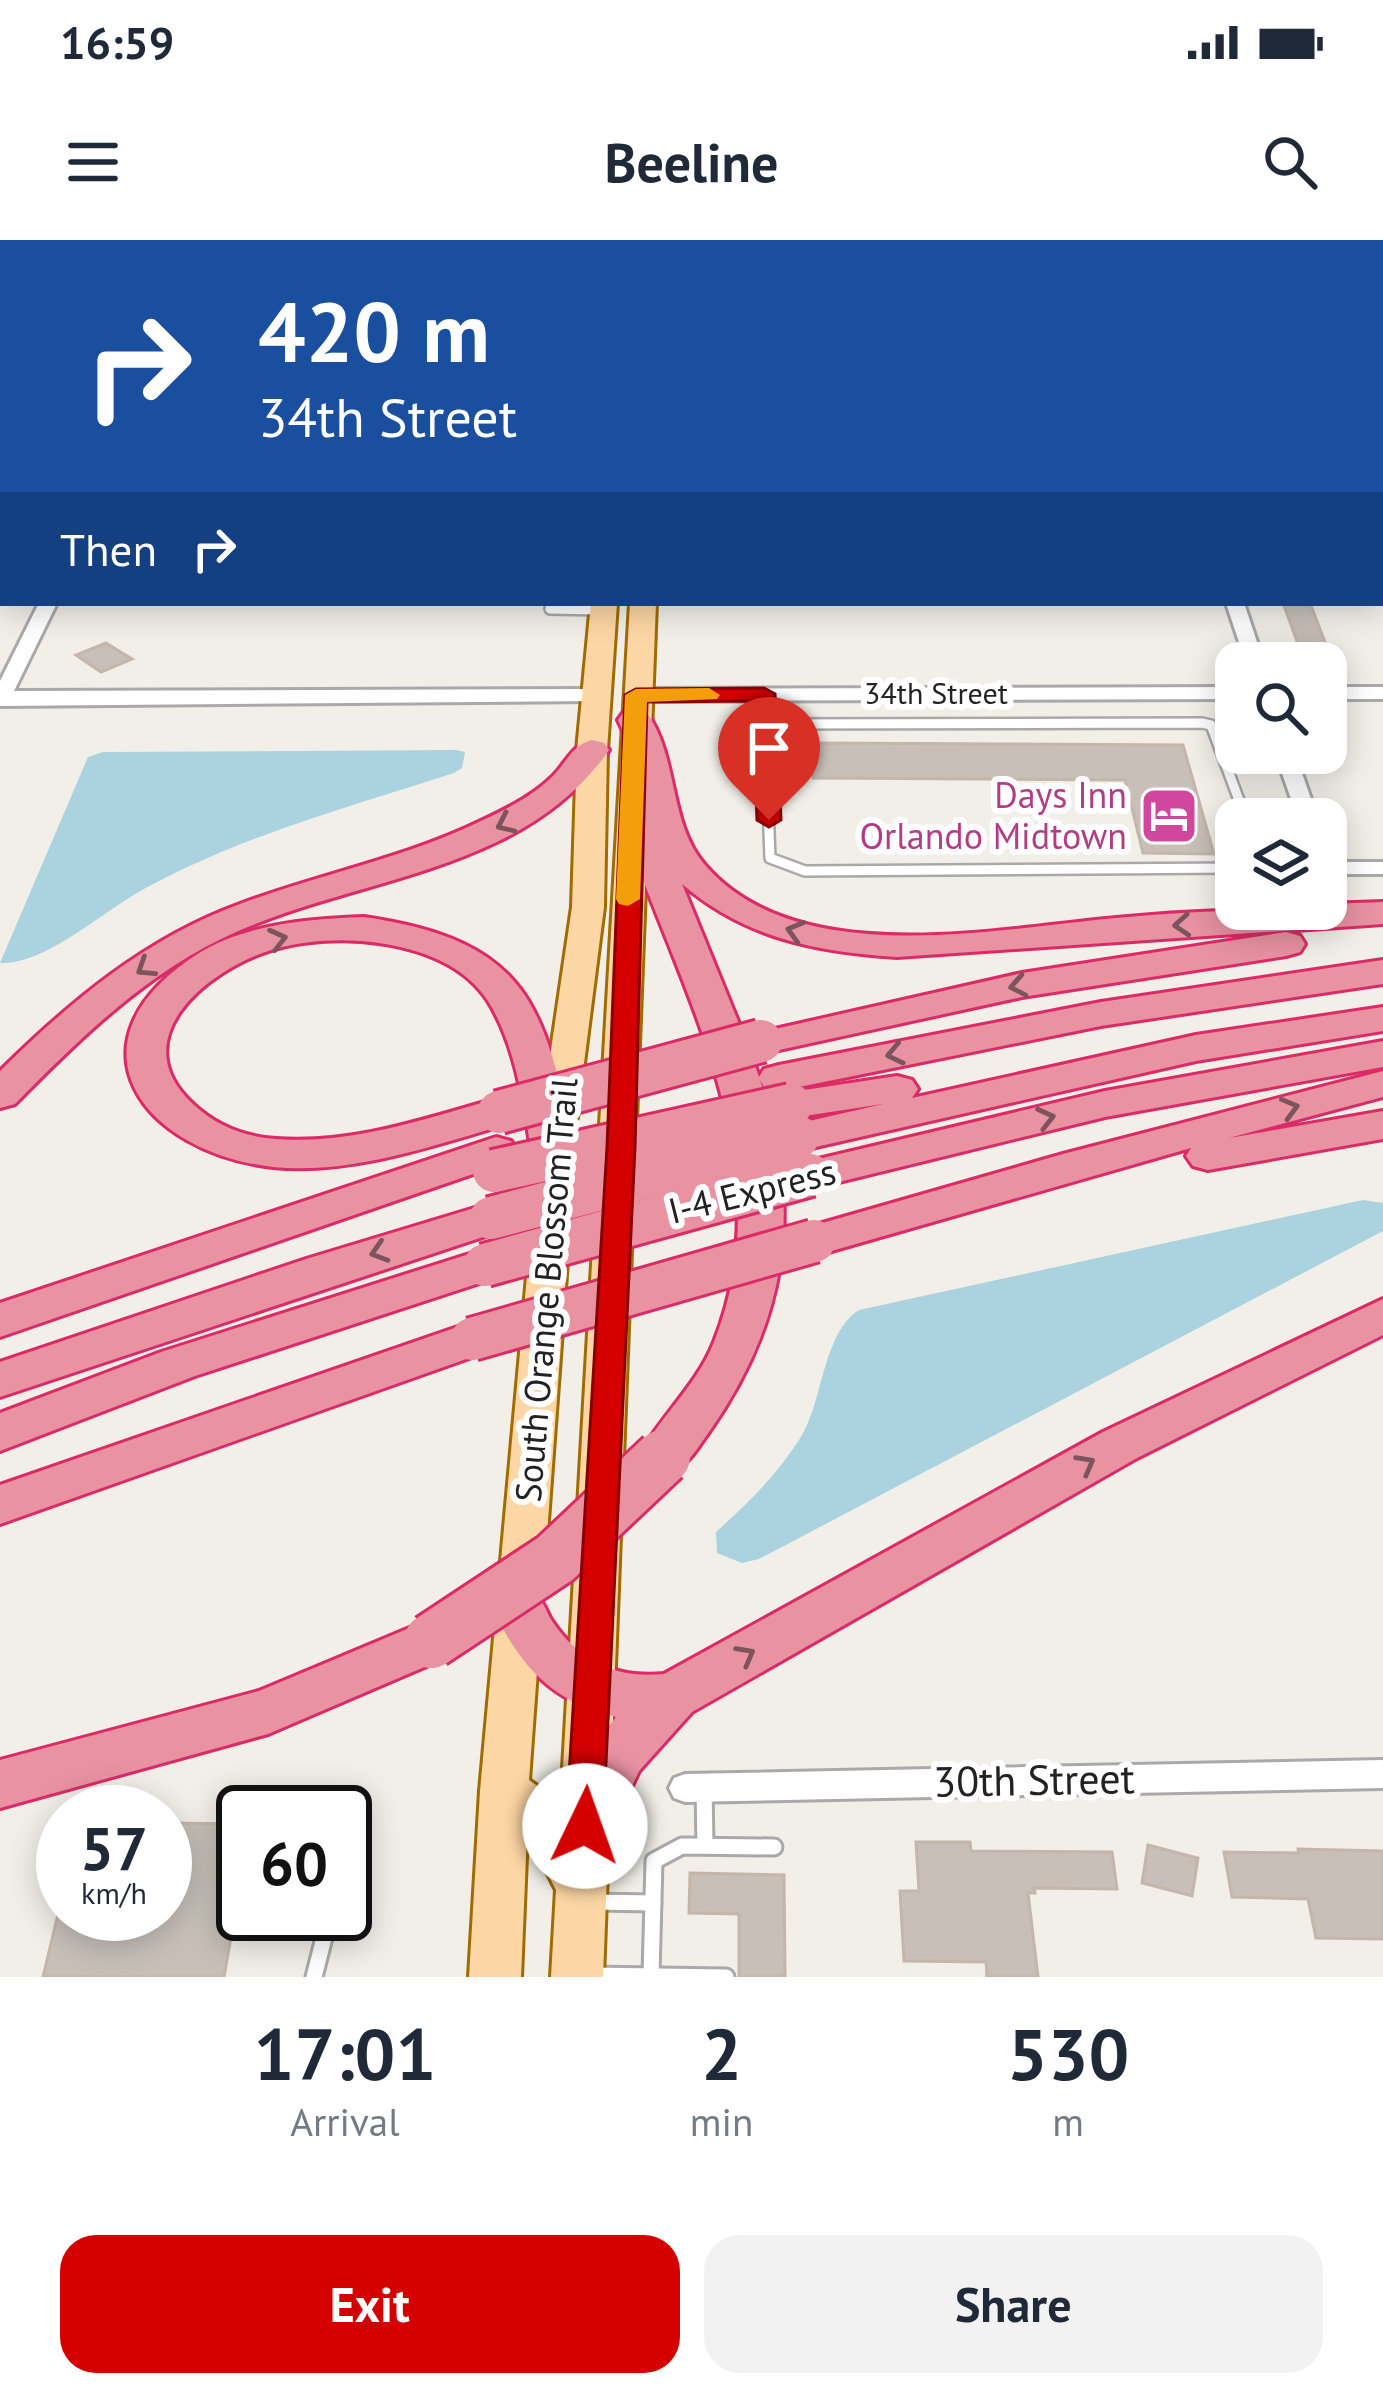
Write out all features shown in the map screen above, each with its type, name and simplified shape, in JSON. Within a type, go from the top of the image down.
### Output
[{"type":"highway","points":[[625,728],[656,761],[663,826],[689,870],[733,906],[803,934],[842,942],[922,945],[1383,913]]},
{"type":"highway","points":[[0,1094],[95,1003],[179,946],[252,911],[512,823],[569,785],[625,728]]},
{"type":"highway","points":[[0,1784],[268,1711],[431,1641],[514,1592],[563,1555],[663,1457],[702,1405],[739,1340],[751,1298],[765,1195],[752,1115],[655,864],[625,728]]},
{"type":"highway","points":[[556,1166],[530,1049],[512,1006],[478,966],[425,938],[341,929],[251,946],[220,959],[174,991],[148,1037],[147,1068],[164,1102],[208,1134],[250,1148],[302,1153],[496,1145],[788,1107],[1120,1011],[1383,972]]},
{"type":"highway","points":[[0,1320],[496,1145],[788,1107],[917,1005],[1108,969],[1383,933]]},
{"type":"highway","name":"I-4 Express","points":[[0,1380],[491,1218],[788,1107],[1383,1019]]},
{"type":"highway","name":"I-4 Express","points":[[0,1432],[178,1364],[485,1265],[788,1107],[1105,1104],[1383,1054]]},
{"type":"highway","points":[[0,1505],[472,1339],[1063,1168],[1383,1084]]},
{"type":"highway","points":[[814,1241],[1130,1170],[1383,1125]]},
{"type":"highway","points":[[585,1826],[602,1778],[618,1753],[673,1696],[1120,1445],[1383,1315]]},
{"type":"highway","points":[[520,1612],[548,1657],[593,1690],[639,1700],[673,1696]]},
{"type":"main road","name":"South Orange Blossom Trail","points":[[577,1976],[593,1690],[625,728],[596,695],[611,606]]},
{"type":"main road","points":[[611,606],[625,660],[625,728]]},
{"type":"main road","name":"South Orange Blossom Trail","points":[[495,1977],[504,1790],[561,1090],[588,907],[625,728],[643,606]]},
{"type":"main road","points":[[504,1790],[531,1804],[557,1831],[581,1896]]},
{"type":"street","points":[[46,606],[0,698],[596,695]]},
{"type":"street","points":[[1236,606],[1248,642]]},
{"type":"street","name":"34th Street","points":[[625,728],[764,694],[1215,693]]},
{"type":"street","points":[[1347,693],[1383,693]]},
{"type":"street","points":[[1347,868],[1383,868]]},
{"type":"street","name":"30th Street","points":[[695,1787],[1383,1774]]},
{"type":"lane","points":[[550,606],[596,606]]},
{"type":"lane","points":[[764,694],[770,858],[778,864],[805,872],[1215,868]]},
{"type":"lane","points":[[765,724],[1202,723],[1210,725],[1238,798]]},
{"type":"lane","points":[[695,1787],[705,1846]]},
{"type":"lane","points":[[651,1976],[654,1861],[682,1846],[774,1846]]},
{"type":"lane","points":[[581,1896],[653,1903]]},
{"type":"lane","points":[[314,1977],[323,1941]]},
{"type":"lane","points":[[577,1976],[725,1977]]},
{"type":"water","points":[[103,752],[465,752],[462,768],[454,773],[219,853],[144,889],[54,947],[0,963],[88,757]]},
{"type":"water","points":[[1363,1200],[1383,1203],[1383,1231],[759,1559],[742,1563],[717,1553],[716,1532],[763,1487],[802,1435],[838,1334],[859,1310]]},
{"type":"building","points":[[1284,606],[1311,606],[1325,642],[1297,642]]},
{"type":"building","points":[[106,643],[132,659],[101,672],[76,655]]},
{"type":"building","name":"Days Inn Orlando Midtown","points":[[811,743],[1183,745],[1214,854],[1143,853],[1125,780],[813,778]]},
{"type":"building","points":[[192,1823],[216,1824],[216,1941],[230,1941],[224,1977],[43,1977],[52,1941],[192,1941]]},
{"type":"building","points":[[916,1842],[970,1842],[971,1851],[1112,1852],[1117,1889],[1034,1888],[1035,1893],[1028,1893],[1038,1977],[987,1977],[986,1962],[904,1961],[900,1891],[919,1891]]},
{"type":"building","points":[[1148,1845],[1198,1858],[1192,1896],[1142,1883]]},
{"type":"building","points":[[1298,1849],[1383,1851],[1383,1939],[1316,1938],[1308,1899],[1232,1897],[1224,1852],[1299,1853]]},
{"type":"building","points":[[690,1873],[784,1875],[785,1977],[739,1977],[739,1914],[689,1913]]},
{"type":"slow traffic","points":[[628,899],[636,695],[709,695]]},
{"type":"place","name":"Days Inn Orlando Midtown","points":[[1169,816]]},
{"type":"route","points":[[585,1826],[621,1147],[636,695],[764,694],[769,820]]}]
